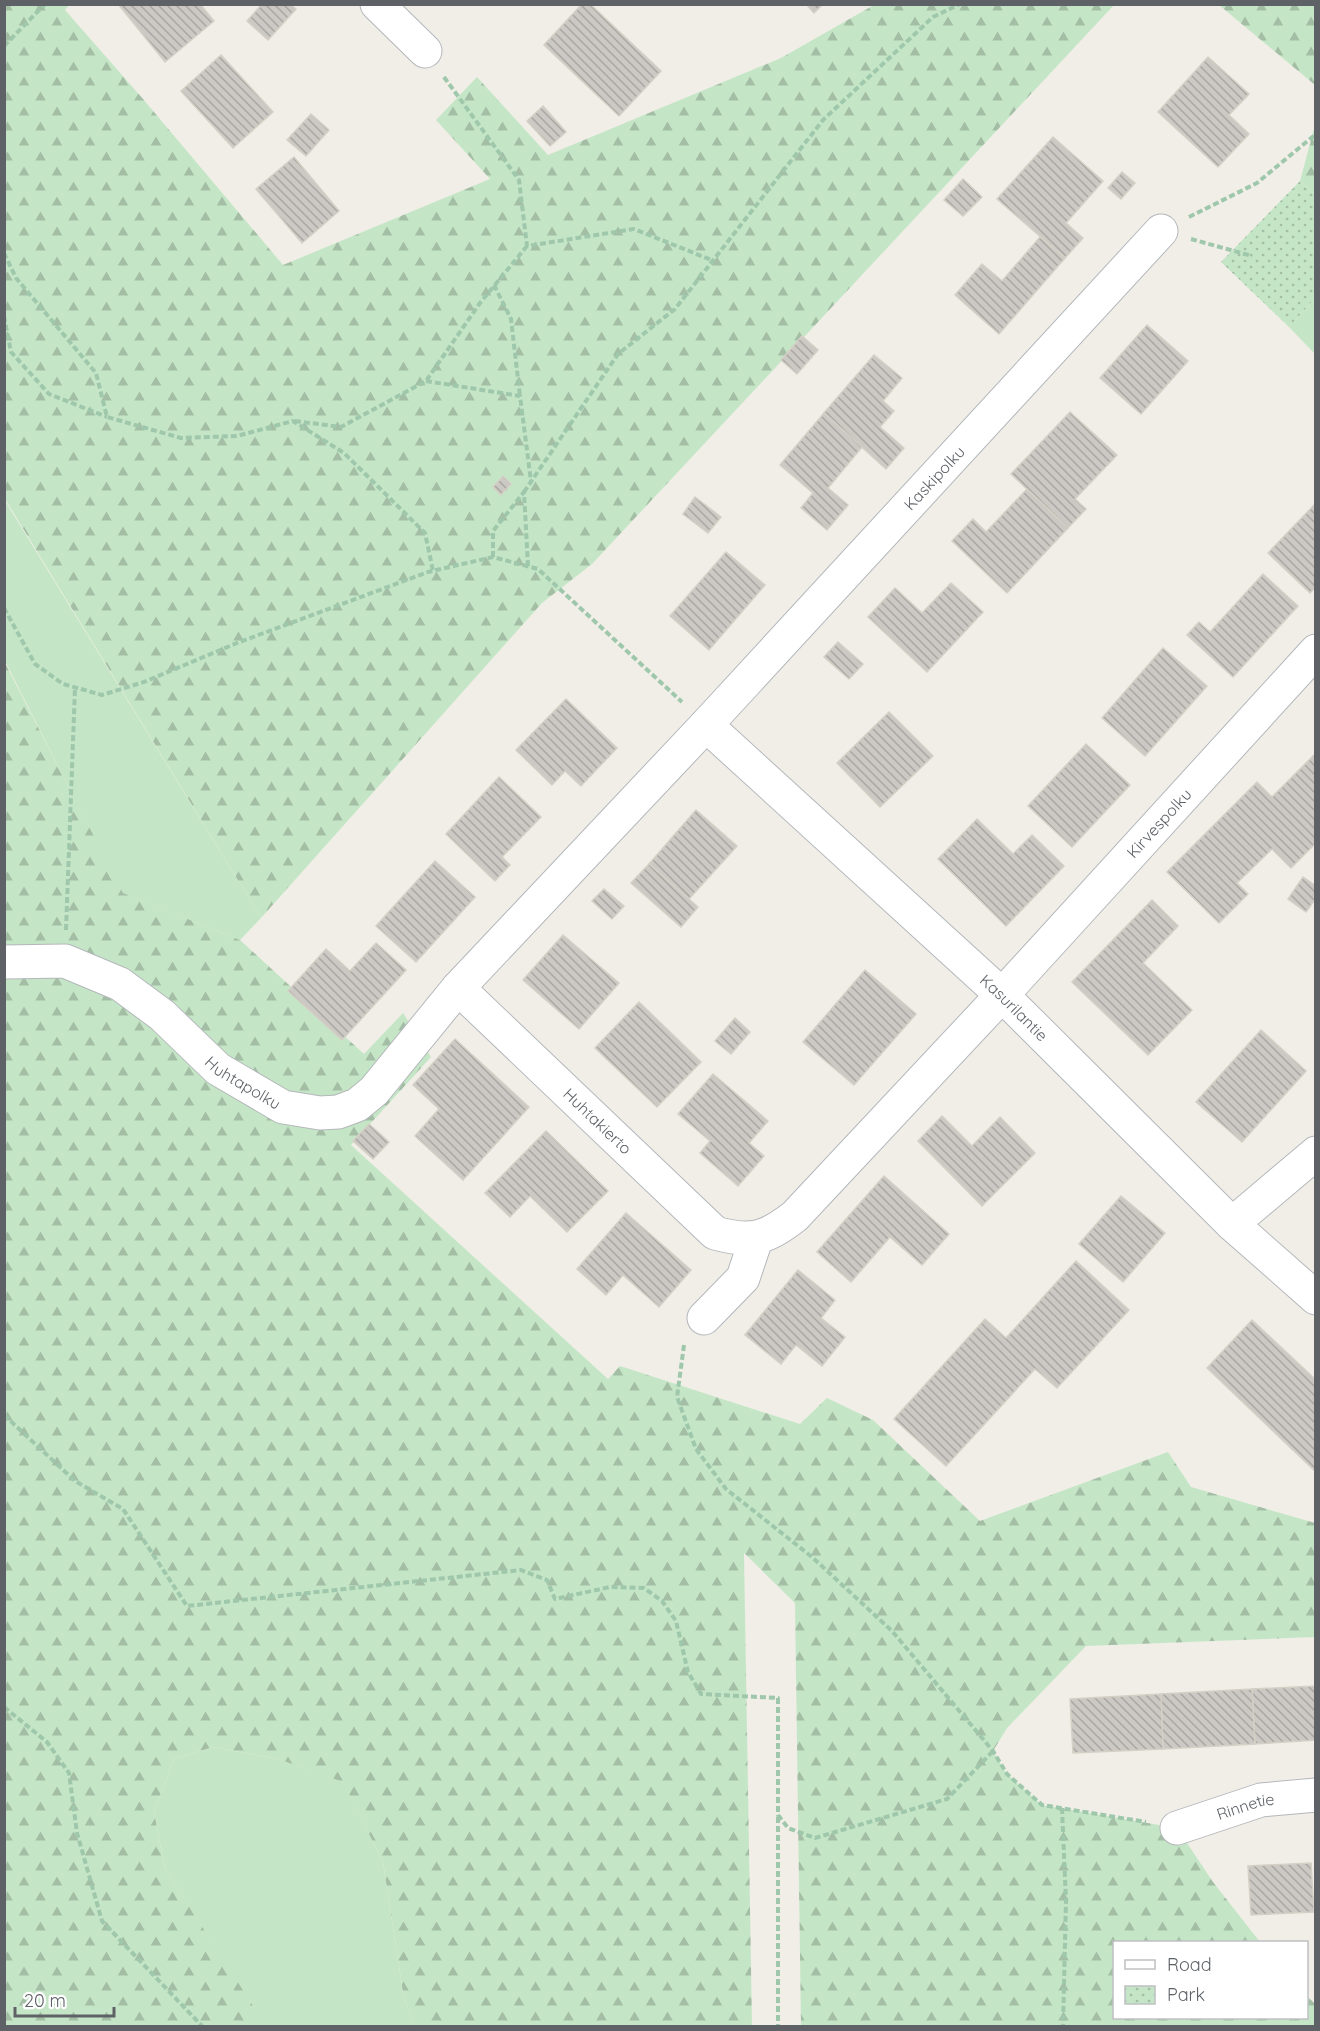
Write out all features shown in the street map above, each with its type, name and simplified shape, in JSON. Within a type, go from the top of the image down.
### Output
[{"type":"street","points":[[377,4],[425,51]]},
{"type":"street","name":"Kaskipolku","points":[[706,724],[1161,231]]},
{"type":"street","name":"Kirvespolku","points":[[1002,994],[1316,651]]},
{"type":"street","points":[[458,988],[706,724]]},
{"type":"street","name":"Kasurilantie","points":[[706,724],[1002,994],[1232,1224],[1316,1298]]},
{"type":"street","name":"Huhtapolku","points":[[4,962],[65,961],[120,984],[162,1015],[218,1069],[283,1107],[320,1113],[338,1113],[357,1105],[374,1090],[458,988]]},
{"type":"street","name":"Huhtakierto","points":[[458,988],[715,1233],[735,1239],[756,1239]]},
{"type":"street","points":[[704,1318],[743,1278],[756,1239],[776,1230],[795,1216],[1002,994]]},
{"type":"street","points":[[1232,1224],[1316,1153]]},
{"type":"street","name":"Rinnetie","points":[[1177,1828],[1261,1800],[1316,1795]]},
{"type":"path","points":[[4,46],[45,4]]},
{"type":"path","points":[[493,557],[493,531],[524,492],[618,354],[675,309],[823,120],[933,17],[960,4]]},
{"type":"path","points":[[425,51],[519,180],[526,246]]},
{"type":"path","points":[[1161,231],[1257,183],[1316,134]]},
{"type":"path","points":[[4,316],[11,352],[49,394],[107,417],[181,438],[237,436],[293,421],[341,427],[426,381],[480,303],[526,246],[634,229],[714,261]]},
{"type":"path","points":[[1161,231],[1252,256]]},
{"type":"path","points":[[4,253],[16,278],[96,373],[107,417]]},
{"type":"path","points":[[494,285],[511,319],[531,481]]},
{"type":"path","points":[[426,381],[520,396]]},
{"type":"path","points":[[293,421],[344,453],[425,533],[433,571]]},
{"type":"path","points":[[524,492],[528,566]]},
{"type":"path","points":[[4,608],[35,664],[63,684],[102,695],[144,682],[237,642],[433,571],[493,557],[538,569],[706,724]]},
{"type":"path","points":[[65,961],[75,688]]},
{"type":"path","points":[[704,1318],[683,1347],[677,1397],[696,1449],[726,1489],[812,1557],[892,1631],[993,1751],[1007,1774],[1042,1805],[1177,1828]]},
{"type":"path","points":[[4,1415],[75,1481],[123,1509],[187,1606],[521,1570],[547,1580],[555,1599],[610,1587],[644,1588],[662,1601],[676,1621],[688,1672],[701,1694],[778,1698],[778,2026]]},
{"type":"path","points":[[4,1707],[47,1742],[69,1773],[77,1833],[102,1921],[202,2026]]},
{"type":"path","points":[[778,1815],[788,1828],[815,1838],[947,1799],[993,1751]]},
{"type":"path","points":[[1062,1808],[1066,1901],[1063,2026]]},
{"type":"green space","points":[[5,5],[69,5],[65,10],[283,265],[490,179],[436,120],[477,77],[548,155],[781,58],[874,5],[1114,5],[592,564],[542,603],[261,918],[5,499]]},
{"type":"green space","points":[[1219,5],[1315,5],[1315,85]]},
{"type":"green space","points":[[1315,125],[1315,195],[1300,181]]},
{"type":"green space","points":[[1300,181],[1315,195],[1315,298],[1289,327],[1221,262]]},
{"type":"green space","points":[[1315,298],[1315,354],[1289,327]]},
{"type":"green space","points":[[4,499],[261,918],[240,940],[122,893],[5,661]]},
{"type":"green space","points":[[4,661],[123,893],[240,940],[364,1054],[403,1013],[431,1057],[351,1145],[608,1379],[620,1366],[800,1424],[827,1398],[873,1420],[980,1521],[1168,1452],[1191,1487],[1315,1523],[1315,1637],[1086,1646],[1007,1728],[993,1751],[1007,1774],[1042,1805],[1177,1828],[1213,1882],[1259,1941],[1113,1941],[1113,2019],[1308,2019],[1308,1997],[1315,2004],[1315,2026],[801,2026],[795,1603],[744,1553],[752,2026],[415,2026],[404,1999],[383,1862],[343,1782],[278,1759],[213,1747],[174,1759],[154,1812],[165,1869],[266,2026],[5,2026]]},
{"type":"green space","points":[[213,1747],[278,1759],[343,1781],[383,1862],[404,1999],[415,2026],[266,2026],[261,2020],[165,1869],[154,1812],[174,1759]]},
{"type":"building","points":[[118,4],[200,4],[214,21],[165,62]]},
{"type":"building","points":[[262,4],[290,4],[296,9],[268,40],[247,21]]},
{"type":"building","points":[[582,4],[590,4],[661,71],[619,116],[544,45]]},
{"type":"building","points":[[806,4],[823,4],[814,13]]},
{"type":"building","points":[[221,55],[273,112],[233,148],[181,91]]},
{"type":"building","points":[[1208,57],[1249,94],[1229,115],[1249,134],[1218,167],[1158,112]]},
{"type":"building","points":[[543,106],[566,132],[550,146],[527,121]]},
{"type":"building","points":[[311,114],[329,130],[306,156],[287,140]]},
{"type":"building","points":[[1053,137],[1103,181],[1066,223],[1083,238],[1065,258],[997,199]]},
{"type":"building","points":[[294,157],[339,211],[302,243],[256,189]]},
{"type":"building","points":[[1122,172],[1135,183],[1121,199],[1108,188]]},
{"type":"building","points":[[963,179],[982,197],[963,216],[944,200]]},
{"type":"building","points":[[1040,237],[1065,258],[999,334],[955,295],[982,264],[1002,281]]},
{"type":"building","points":[[1147,325],[1188,361],[1141,414],[1100,378]]},
{"type":"building","points":[[802,336],[818,350],[797,374],[781,360]]},
{"type":"building","points":[[874,355],[902,378],[883,401],[894,411],[880,427],[904,448],[886,469],[824,413]]},
{"type":"building","points":[[1070,412],[1117,455],[1075,499],[1086,509],[1068,528],[1011,474]]},
{"type":"building","points":[[824,413],[862,447],[828,488],[848,505],[827,530],[801,508],[813,493],[780,465]]},
{"type":"building","points":[[503,476],[511,484],[501,495],[493,487]]},
{"type":"building","points":[[1027,489],[1068,528],[1007,593],[952,541],[973,519],[986,532]]},
{"type":"building","points":[[695,497],[721,517],[708,533],[683,514]]},
{"type":"building","points":[[1316,503],[1316,587],[1310,593],[1268,553]]},
{"type":"building","points":[[726,552],[765,585],[709,650],[670,616]]},
{"type":"building","points":[[1263,574],[1298,606],[1233,677],[1187,635],[1199,622],[1210,632]]},
{"type":"building","points":[[951,583],[983,612],[927,672],[868,617],[895,588],[922,613]]},
{"type":"building","points":[[838,642],[863,664],[849,679],[824,657]]},
{"type":"building","points":[[1163,648],[1207,686],[1145,756],[1102,718]]},
{"type":"building","points":[[566,699],[617,748],[581,786],[565,771],[552,785],[516,750]]},
{"type":"building","points":[[889,712],[933,756],[880,807],[837,763]]},
{"type":"building","points":[[1086,744],[1130,785],[1072,847],[1028,806]]},
{"type":"building","points":[[1316,753],[1316,843],[1291,868],[1272,849],[1237,883],[1248,894],[1219,923],[1167,872],[1257,782],[1272,797]]},
{"type":"building","points":[[499,777],[541,817],[502,857],[510,865],[495,881],[446,834]]},
{"type":"building","points":[[696,810],[737,846],[689,899],[649,864]]},
{"type":"building","points":[[977,819],[1013,854],[1032,835],[1064,866],[1006,926],[938,859]]},
{"type":"building","points":[[435,861],[475,897],[416,962],[376,926]]},
{"type":"building","points":[[649,864],[698,907],[681,927],[631,883]]},
{"type":"building","points":[[1303,877],[1316,886],[1316,898],[1306,912],[1288,899]]},
{"type":"building","points":[[604,889],[624,906],[612,919],[592,901]]},
{"type":"building","points":[[1152,900],[1178,926],[1143,963],[1192,1010],[1148,1055],[1072,982]]},
{"type":"building","points":[[563,935],[619,983],[579,1029],[523,980]]},
{"type":"building","points":[[376,943],[406,970],[342,1040],[288,991],[326,949],[350,971]]},
{"type":"building","points":[[865,970],[916,1014],[854,1085],[803,1042]]},
{"type":"building","points":[[639,1002],[701,1062],[657,1107],[595,1048]]},
{"type":"building","points":[[735,1018],[750,1032],[731,1054],[715,1041]]},
{"type":"building","points":[[1261,1030],[1306,1071],[1242,1142],[1196,1102]]},
{"type":"building","points":[[455,1039],[529,1107],[463,1180],[415,1136],[439,1109],[413,1085]]},
{"type":"building","points":[[713,1074],[768,1121],[749,1143],[764,1156],[738,1186],[700,1153],[710,1141],[678,1114]]},
{"type":"building","points":[[942,1116],[972,1146],[1000,1117],[1035,1153],[982,1206],[918,1141]]},
{"type":"building","points":[[369,1124],[389,1142],[373,1159],[353,1141]]},
{"type":"building","points":[[546,1131],[608,1191],[567,1232],[530,1196],[510,1217],[485,1193]]},
{"type":"building","points":[[884,1176],[949,1234],[922,1265],[890,1237],[851,1282],[817,1252]]},
{"type":"building","points":[[1121,1196],[1165,1233],[1123,1282],[1079,1244]]},
{"type":"building","points":[[626,1213],[691,1270],[659,1307],[623,1275],[606,1295],[577,1269]]},
{"type":"building","points":[[1076,1261],[1129,1310],[1057,1388],[1035,1369],[946,1466],[894,1419],[985,1319],[1006,1338]]},
{"type":"building","points":[[798,1270],[835,1300],[821,1318],[845,1337],[822,1366],[796,1345],[781,1364],[745,1335]]},
{"type":"building","points":[[1252,1320],[1316,1380],[1316,1472],[1207,1368]]},
{"type":"building","points":[[1316,1686],[1316,1740],[1255,1744],[1252,1689]]},
{"type":"building","points":[[1252,1689],[1255,1744],[1163,1749],[1161,1694]]},
{"type":"building","points":[[1161,1694],[1163,1749],[1073,1753],[1070,1699]]},
{"type":"building","points":[[1311,1863],[1314,1912],[1251,1915],[1248,1866]]}]
